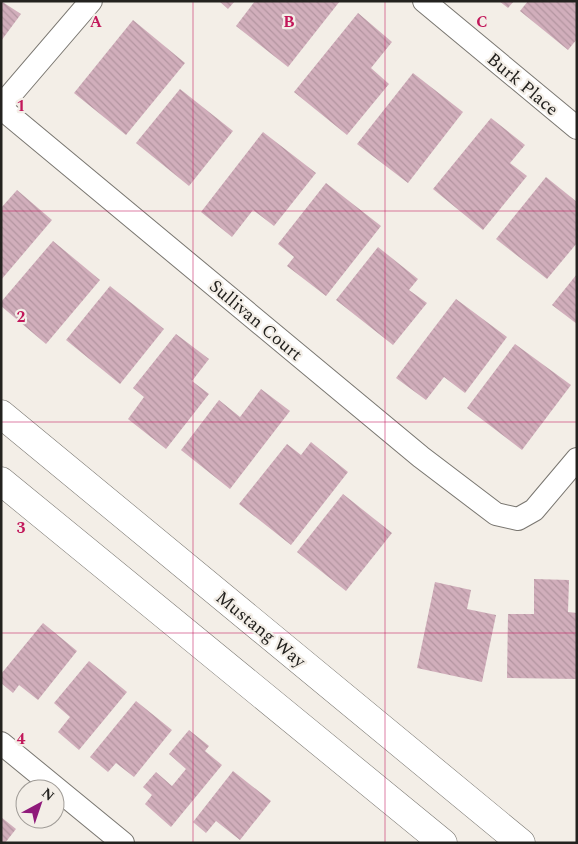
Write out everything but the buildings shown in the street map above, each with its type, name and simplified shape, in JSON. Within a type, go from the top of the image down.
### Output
[{"type":"street","points":[[1,107],[91,1]]},
{"type":"street","name":"Burk Place","points":[[424,1],[577,128]]},
{"type":"street","name":"Sullivan Court","points":[[1,107],[421,457],[496,514],[518,519],[534,510],[577,459]]},
{"type":"street","name":"Mustang Way","points":[[1,414],[521,843]]},
{"type":"street","points":[[1,481],[443,843]]},
{"type":"street","points":[[1,743],[123,843]]}]
